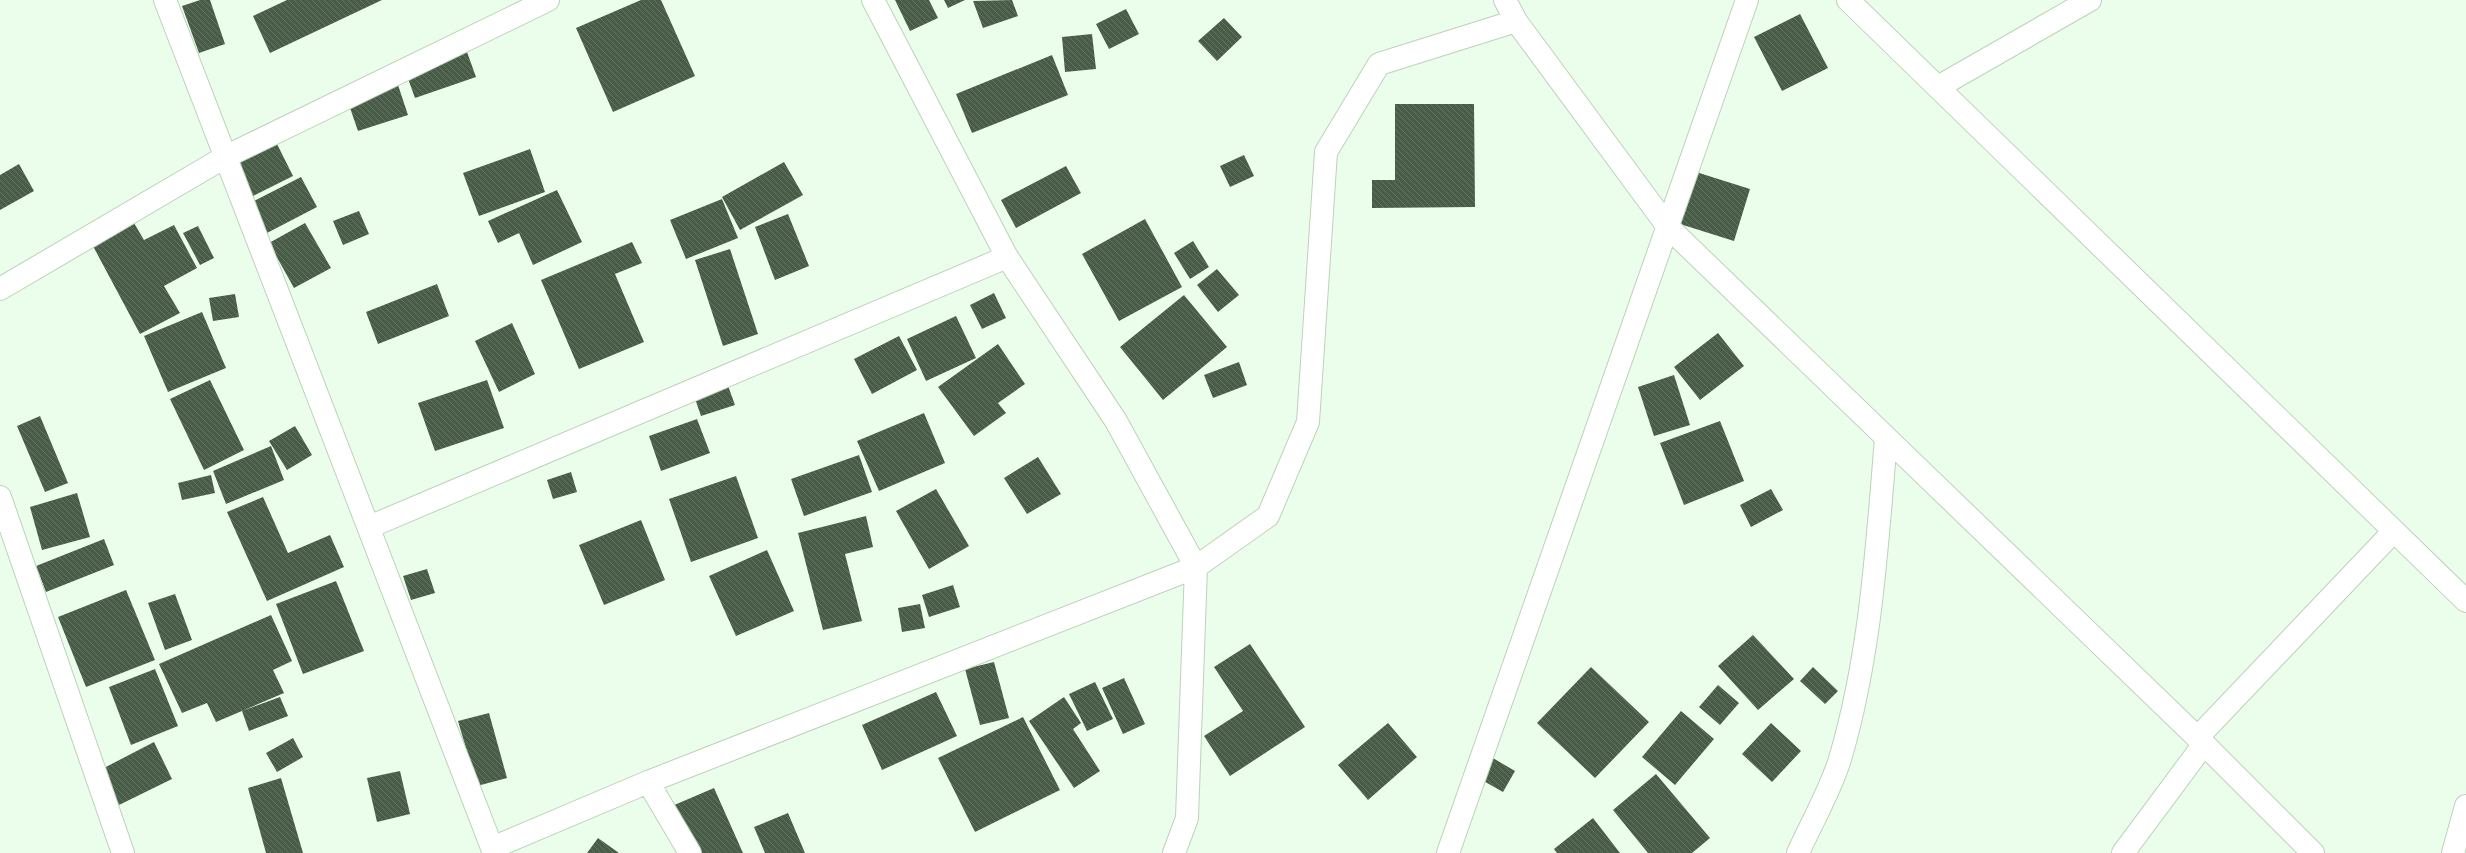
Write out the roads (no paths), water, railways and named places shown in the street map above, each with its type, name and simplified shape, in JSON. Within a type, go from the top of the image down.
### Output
[{"type":"street","points":[[165,0],[493,851],[648,782],[1196,567],[1268,516],[1308,422],[1326,152],[1379,64],[1516,21]]},
{"type":"street","points":[[0,289],[226,156],[509,8],[548,0]]},
{"type":"street","points":[[873,0],[1007,257],[1116,421],[1196,567],[1187,818],[1174,853]]},
{"type":"street","points":[[1505,0],[1516,21],[1668,227],[2201,741],[2313,853]]},
{"type":"street","points":[[1448,853],[1747,0]]},
{"type":"street","points":[[1848,0],[2466,601]]},
{"type":"street","points":[[1938,87],[2090,0]]},
{"type":"street","points":[[369,527],[1007,257]]},
{"type":"street","points":[[1798,853],[1840,760],[1862,672],[1875,578],[1886,438]]},
{"type":"street","points":[[0,497],[123,853]]},
{"type":"street","points":[[2123,853],[2201,741],[2394,531]]},
{"type":"street","points":[[648,782],[690,853]]},
{"type":"street","points":[[2453,853],[2466,806]]}]
